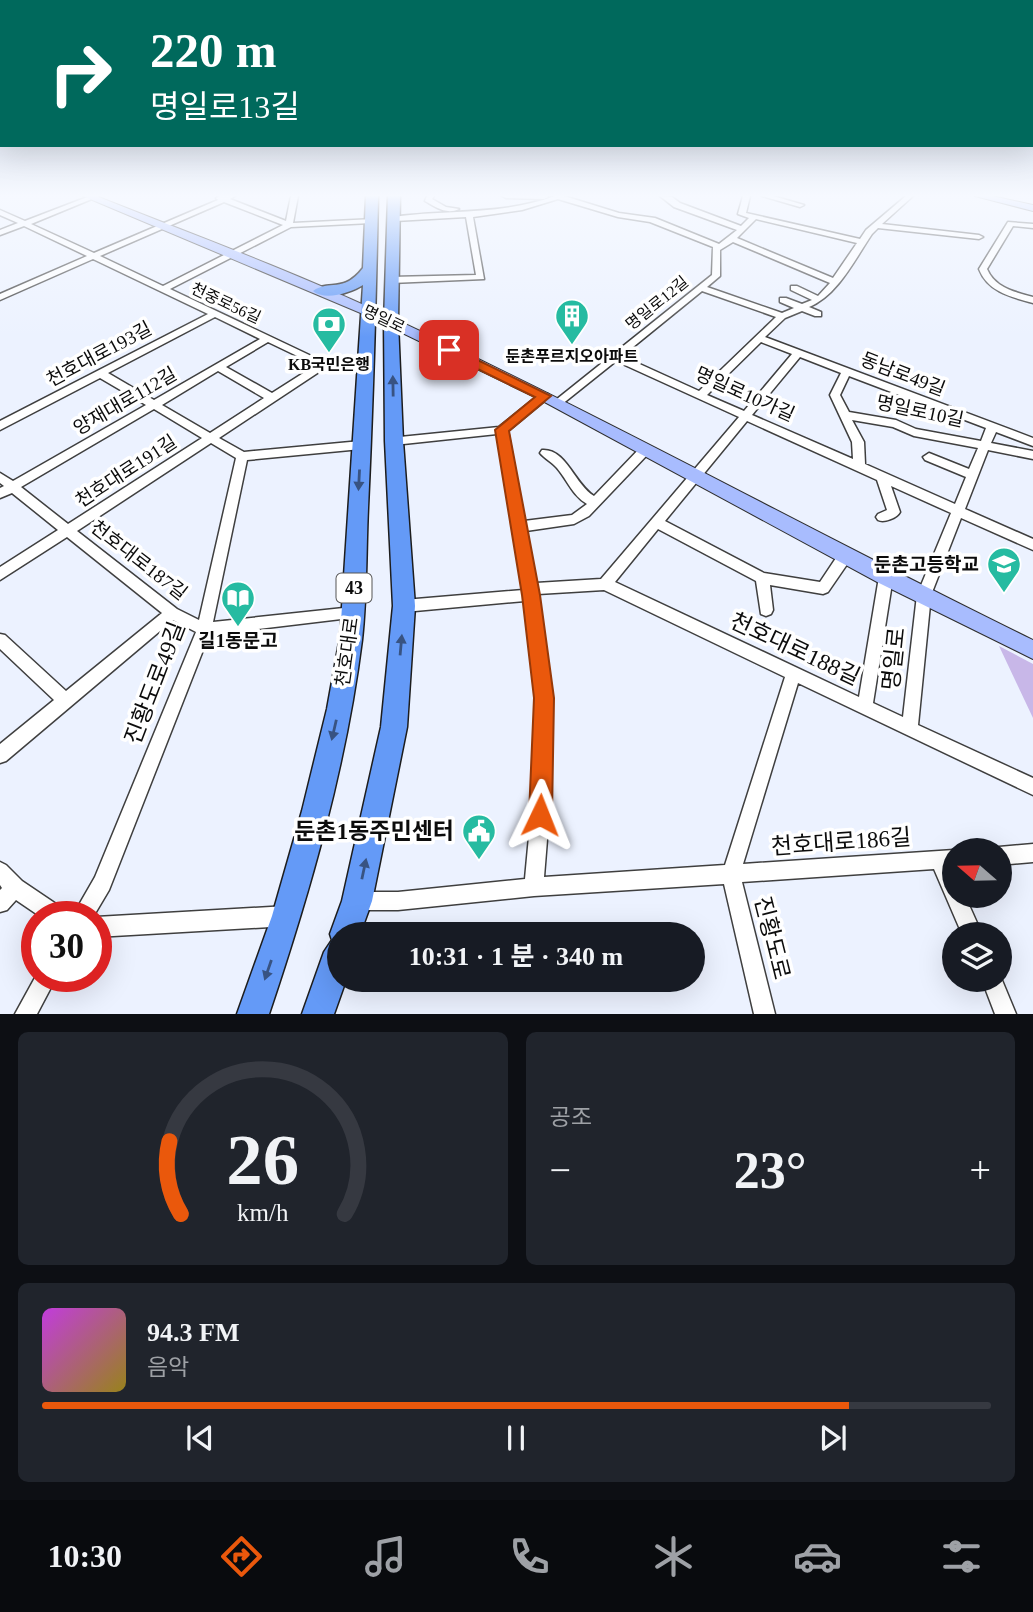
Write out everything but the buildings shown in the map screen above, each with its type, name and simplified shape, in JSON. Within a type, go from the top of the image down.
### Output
[{"type":"main road","name":"천호대로","points":[[253,1013],[287,916],[339,709],[353,612],[367,363],[370,243]]},
{"type":"main road","points":[[349,922],[357,901],[394,727],[404,606],[394,441],[391,322],[393,243]]},
{"type":"main road","points":[[320,291],[349,289],[360,283],[368,271]]},
{"type":"main road","points":[[318,1013],[327,988]]},
{"type":"street","name":"천중로56길","points":[[68,243],[323,365],[367,363]]},
{"type":"street","points":[[0,297],[124,243]]},
{"type":"street","name":"명일로","points":[[205,243],[368,311],[551,400],[845,556],[1033,650]]},
{"type":"street","points":[[163,289],[252,243]]},
{"type":"street","points":[[391,280],[481,277],[475,243]]},
{"type":"street","points":[[710,243],[719,247],[725,243]]},
{"type":"street","points":[[742,243],[835,282]]},
{"type":"street","points":[[701,396],[782,316],[819,300],[835,282],[860,243]]},
{"type":"street","points":[[999,243],[983,269],[984,275],[998,287],[1033,298]]},
{"type":"street","name":"명일로12길","points":[[551,400],[615,357],[716,276],[716,249],[719,247]]},
{"type":"street","points":[[702,288],[782,316]]},
{"type":"street","points":[[794,288],[819,300]]},
{"type":"street","points":[[783,300],[818,314]]},
{"type":"street","name":"천호대로193길","points":[[0,426],[214,314]]},
{"type":"street","name":"양재대로112길","points":[[6,490],[267,339]]},
{"type":"street","name":"동남로49길","points":[[761,339],[1033,442]]},
{"type":"street","points":[[605,584],[798,353]]},
{"type":"street","name":"명일로10가길","points":[[615,357],[1033,545]]},
{"type":"street","name":"천호대로191길","points":[[0,574],[323,365]]},
{"type":"street","points":[[218,367],[272,398]]},
{"type":"street","points":[[847,371],[835,395],[858,442],[859,467]]},
{"type":"street","points":[[100,373],[242,456],[361,445]]},
{"type":"street","points":[[394,441],[502,430],[551,400]]},
{"type":"street","name":"명일로10길","points":[[847,415],[896,424],[914,432],[1033,455]]},
{"type":"street","name":"명일로10길","points":[[924,595],[992,427]]},
{"type":"street","points":[[502,430],[531,592],[544,698],[540,815],[534,887]]},
{"type":"street","points":[[519,527],[574,519],[584,513],[645,450]]},
{"type":"street","points":[[546,453],[563,464],[582,496],[594,502]]},
{"type":"street","name":"진황도로49길","points":[[91,901],[102,883],[204,629],[242,456]]},
{"type":"street","points":[[929,457],[971,474]]},
{"type":"street","name":"천호대로187길","points":[[0,477],[6,490],[69,529],[172,613],[204,629]]},
{"type":"street","points":[[882,478],[894,514]]},
{"type":"street","points":[[656,522],[762,578],[823,588],[845,556]]},
{"type":"street","name":"명일로","points":[[864,708],[876,656],[879,613],[886,577]]},
{"type":"street","name":"천호대로188길","points":[[762,578],[765,610]]},
{"type":"street","name":"천호대로188길","points":[[404,606],[605,584],[1033,787]]},
{"type":"street","name":"명일로","points":[[909,729],[924,595]]},
{"type":"street","points":[[204,629],[353,612]]},
{"type":"street","points":[[0,755],[172,613]]},
{"type":"street","points":[[0,640],[66,701]]},
{"type":"street","name":"천호대로186길","points":[[732,874],[793,674]]},
{"type":"street","points":[[1012,855],[1033,853]]},
{"type":"street","name":"천호대로186길","points":[[357,901],[398,901],[534,887],[942,859]]},
{"type":"street","points":[[0,871],[15,888],[34,901]]},
{"type":"street","name":"진황도로","points":[[732,874],[765,1013]]},
{"type":"street","points":[[0,903],[15,888]]},
{"type":"street","points":[[112,927],[287,916]]},
{"type":"street","points":[[25,1013],[37,992]]},
{"type":"street","points":[[997,992],[1006,1013]]},
{"type":"shaded area","points":[[999,646],[1033,664],[1033,718]]},
{"type":"place","name":"둔촌푸르지오아파트","points":[[572,346]]},
{"type":"place","name":"KB국민은행","points":[[329,354]]},
{"type":"place","name":"둔촌고등학교","points":[[1004,594]]},
{"type":"place","name":"길1동문고","points":[[238,628]]},
{"type":"place","name":"둔촌1동주민센터","points":[[479,861]]},
{"type":"route","points":[[449,350],[544,396],[502,430],[531,595],[544,698],[540,815]]}]
